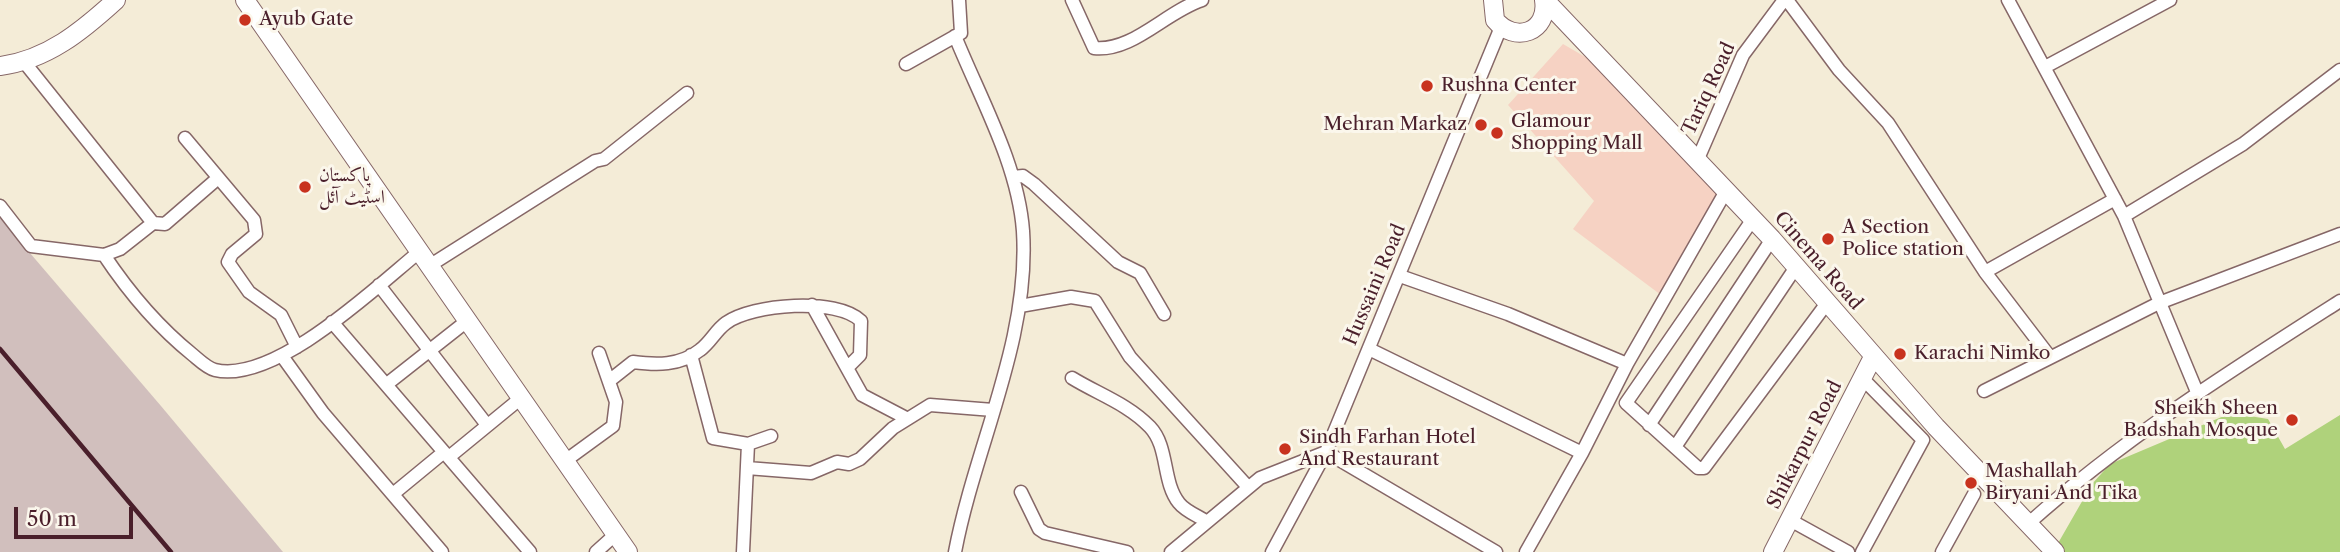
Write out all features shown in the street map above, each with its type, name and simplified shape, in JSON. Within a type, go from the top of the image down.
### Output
[{"type":"street","points":[[0,66],[24,63],[78,35],[116,0]]},
{"type":"street","points":[[245,0],[628,552]]},
{"type":"street","points":[[906,64],[961,33],[958,0]]},
{"type":"street","points":[[1072,0],[1094,48],[1104,49],[1124,44],[1161,20],[1202,0]]},
{"type":"street","points":[[1493,10],[1517,34],[1533,30],[1544,16],[1545,0]]},
{"type":"street","name":"Cinema Road","points":[[1545,0],[1772,239],[1936,427],[2056,552]]},
{"type":"street","points":[[1785,0],[1839,70],[1888,123],[1985,272],[2050,357]]},
{"type":"street","name":"Tariq Road","points":[[1697,161],[1743,55],[1785,0]]},
{"type":"street","points":[[2008,0],[2124,216],[2197,392]]},
{"type":"street","points":[[2045,67],[2170,0]]},
{"type":"street","name":"Hussaini Road","points":[[1272,552],[1326,452],[1400,276],[1493,10]]},
{"type":"street","points":[[955,36],[1013,177],[1023,231],[1020,306],[955,552]]},
{"type":"street","points":[[24,63],[153,223]]},
{"type":"street","points":[[2124,216],[2243,144],[2340,70]]},
{"type":"street","points":[[104,255],[158,327],[216,370],[248,370],[282,356],[379,285],[594,161],[604,159],[688,93]]},
{"type":"street","points":[[185,138],[254,220],[258,228],[249,241],[232,254],[228,262],[249,292],[281,314],[297,346]]},
{"type":"street","points":[[1013,177],[1023,176],[1034,184],[1118,262],[1140,273],[1164,314]]},
{"type":"street","points":[[0,206],[31,246],[104,255],[120,249],[153,223],[165,224],[217,179]]},
{"type":"street","points":[[1526,552],[1582,453],[1626,364],[1726,191]]},
{"type":"street","points":[[1985,272],[2115,199]]},
{"type":"street","points":[[1752,219],[1626,403],[1698,468],[1709,464],[1827,303]]},
{"type":"street","points":[[1984,391],[2159,303],[2340,234]]},
{"type":"street","points":[[1648,425],[1772,239]]},
{"type":"street","points":[[1675,447],[1796,267]]},
{"type":"street","points":[[1400,276],[1508,314],[1626,364]]},
{"type":"street","points":[[379,285],[487,425]]},
{"type":"street","points":[[1020,306],[1071,297],[1095,301],[1130,358],[1248,487]]},
{"type":"street","points":[[2029,523],[2072,484],[2197,392],[2340,301]]},
{"type":"street","points":[[812,305],[862,395],[906,418]]},
{"type":"street","points":[[609,381],[632,362],[663,365],[691,355],[699,351],[726,323],[737,318],[775,308],[812,305],[844,311],[860,321],[860,355],[847,368]]},
{"type":"street","points":[[387,384],[467,321]]},
{"type":"street","points":[[332,322],[530,552]]},
{"type":"street","points":[[1370,349],[1582,453]]},
{"type":"street","points":[[565,461],[613,426],[616,402],[599,353]]},
{"type":"street","points":[[691,355],[713,438],[748,443],[771,436]]},
{"type":"street","points":[[282,356],[323,413],[442,552]]},
{"type":"street","name":"Shikarpur Road","points":[[1773,552],[1873,357]]},
{"type":"street","points":[[1072,378],[1095,393],[1119,402],[1152,428],[1178,503],[1206,521]]},
{"type":"street","points":[[1862,378],[1923,440],[1862,552]]},
{"type":"street","points":[[393,494],[521,398]]},
{"type":"street","points":[[747,468],[811,473],[837,463],[849,464],[860,459],[872,445],[906,418],[930,405],[993,410]]},
{"type":"street","points":[[743,552],[748,443]]},
{"type":"street","points":[[1171,552],[1260,478],[1326,452],[1496,552]]},
{"type":"street","points":[[1021,492],[1039,529],[1045,534],[1127,552]]},
{"type":"street","points":[[1942,552],[1974,494]]},
{"type":"street","points":[[1790,520],[1849,552]]},
{"type":"street","points":[[596,552],[616,534]]},
{"type":"shaded area","points":[[1563,44],[1599,65],[1628,93],[1722,200],[1661,295],[1573,229],[1594,201],[1508,105]]},
{"type":"shaded area","points":[[0,218],[161,406],[283,552],[0,552]]},
{"type":"green space","points":[[2231,413],[2268,419],[2285,449],[2340,415],[2340,552],[2063,552],[2057,545],[2092,484],[2110,464]]},
{"type":"railway","points":[[0,349],[171,552]]},
{"type":"place","name":"Ayub Gate","points":[[245,20]]},
{"type":"place","name":"Rushna Center","points":[[1427,86]]},
{"type":"place","name":"Mehran Markaz","points":[[1481,125]]},
{"type":"place","name":"Glamour Shopping Mall","points":[[1497,133]]},
{"type":"place","name":"پاکستان اسٹیٹ آئل","points":[[305,187]]},
{"type":"place","name":"A Section Police station","points":[[1828,239]]},
{"type":"place","name":"Karachi Nimko","points":[[1900,354]]},
{"type":"place","name":"Sheikh Sheen Badshah Mosque","points":[[2292,420]]},
{"type":"place","name":"Sindh Farhan Hotel And Restaurant","points":[[1285,449]]},
{"type":"place","name":"Mashallah Biryani And Tika","points":[[1971,483]]}]
